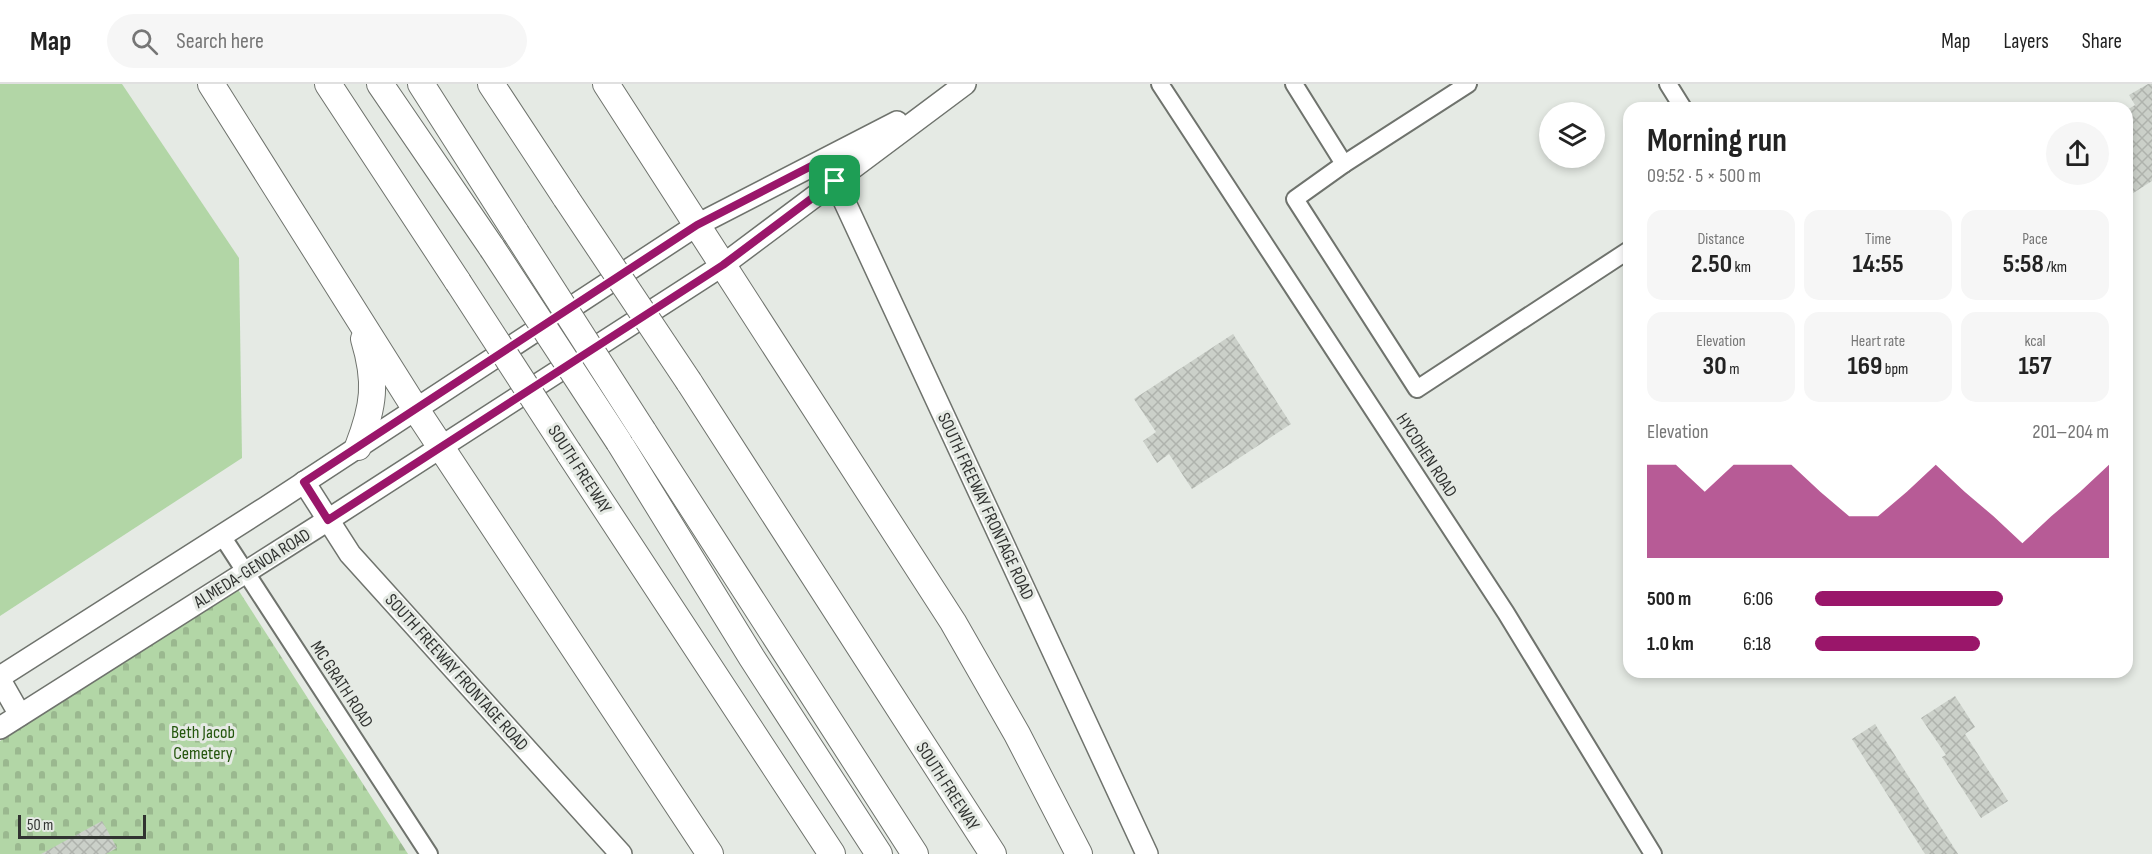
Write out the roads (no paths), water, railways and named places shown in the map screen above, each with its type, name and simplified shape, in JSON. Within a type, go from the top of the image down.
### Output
[{"type":"highway","points":[[211,84],[415,408],[710,854]]},
{"type":"highway","name":"SOUTH FREEWAY","points":[[328,84],[832,854]]},
{"type":"highway","points":[[380,84],[492,248],[619,442],[752,658],[879,854]]},
{"type":"highway","points":[[421,84],[915,854]]},
{"type":"highway","name":"SOUTH FREEWAY","points":[[491,84],[689,382],[993,854]]},
{"type":"highway","points":[[606,84],[953,622],[1017,734],[1079,854]]},
{"type":"highway","points":[[358,319],[371,361],[373,395],[368,421],[358,447]]},
{"type":"highway","points":[[777,770],[846,854]]},
{"type":"highway","points":[[947,783],[979,854]]},
{"type":"main road","name":"ALMEDA-GENOA ROAD","points":[[0,728],[723,265],[965,84]]},
{"type":"main road","name":"ALMEDA-GENOA ROAD","points":[[0,679],[697,225],[946,97]]},
{"type":"main road","name":"SOUTH FREEWAY FRONTAGE ROAD","points":[[821,161],[835,181],[1148,854]]},
{"type":"main road","name":"SOUTH FREEWAY FRONTAGE ROAD","points":[[304,482],[350,554],[621,854]]},
{"type":"main road","points":[[0,679],[20,715]]},
{"type":"street","name":"HYCOHEN ROAD","points":[[1160,84],[1470,558],[1653,854]]},
{"type":"street","points":[[1294,84],[1344,164]]},
{"type":"street","points":[[1468,84],[1344,164],[1295,199],[1417,389],[1623,254]]},
{"type":"street","points":[[1668,84],[1679,102]]},
{"type":"street","name":"MC GRATH ROAD","points":[[222,536],[429,854]]},
{"type":"park label","name":"Beth Jacob Cemetery","points":[[203,742]]}]
